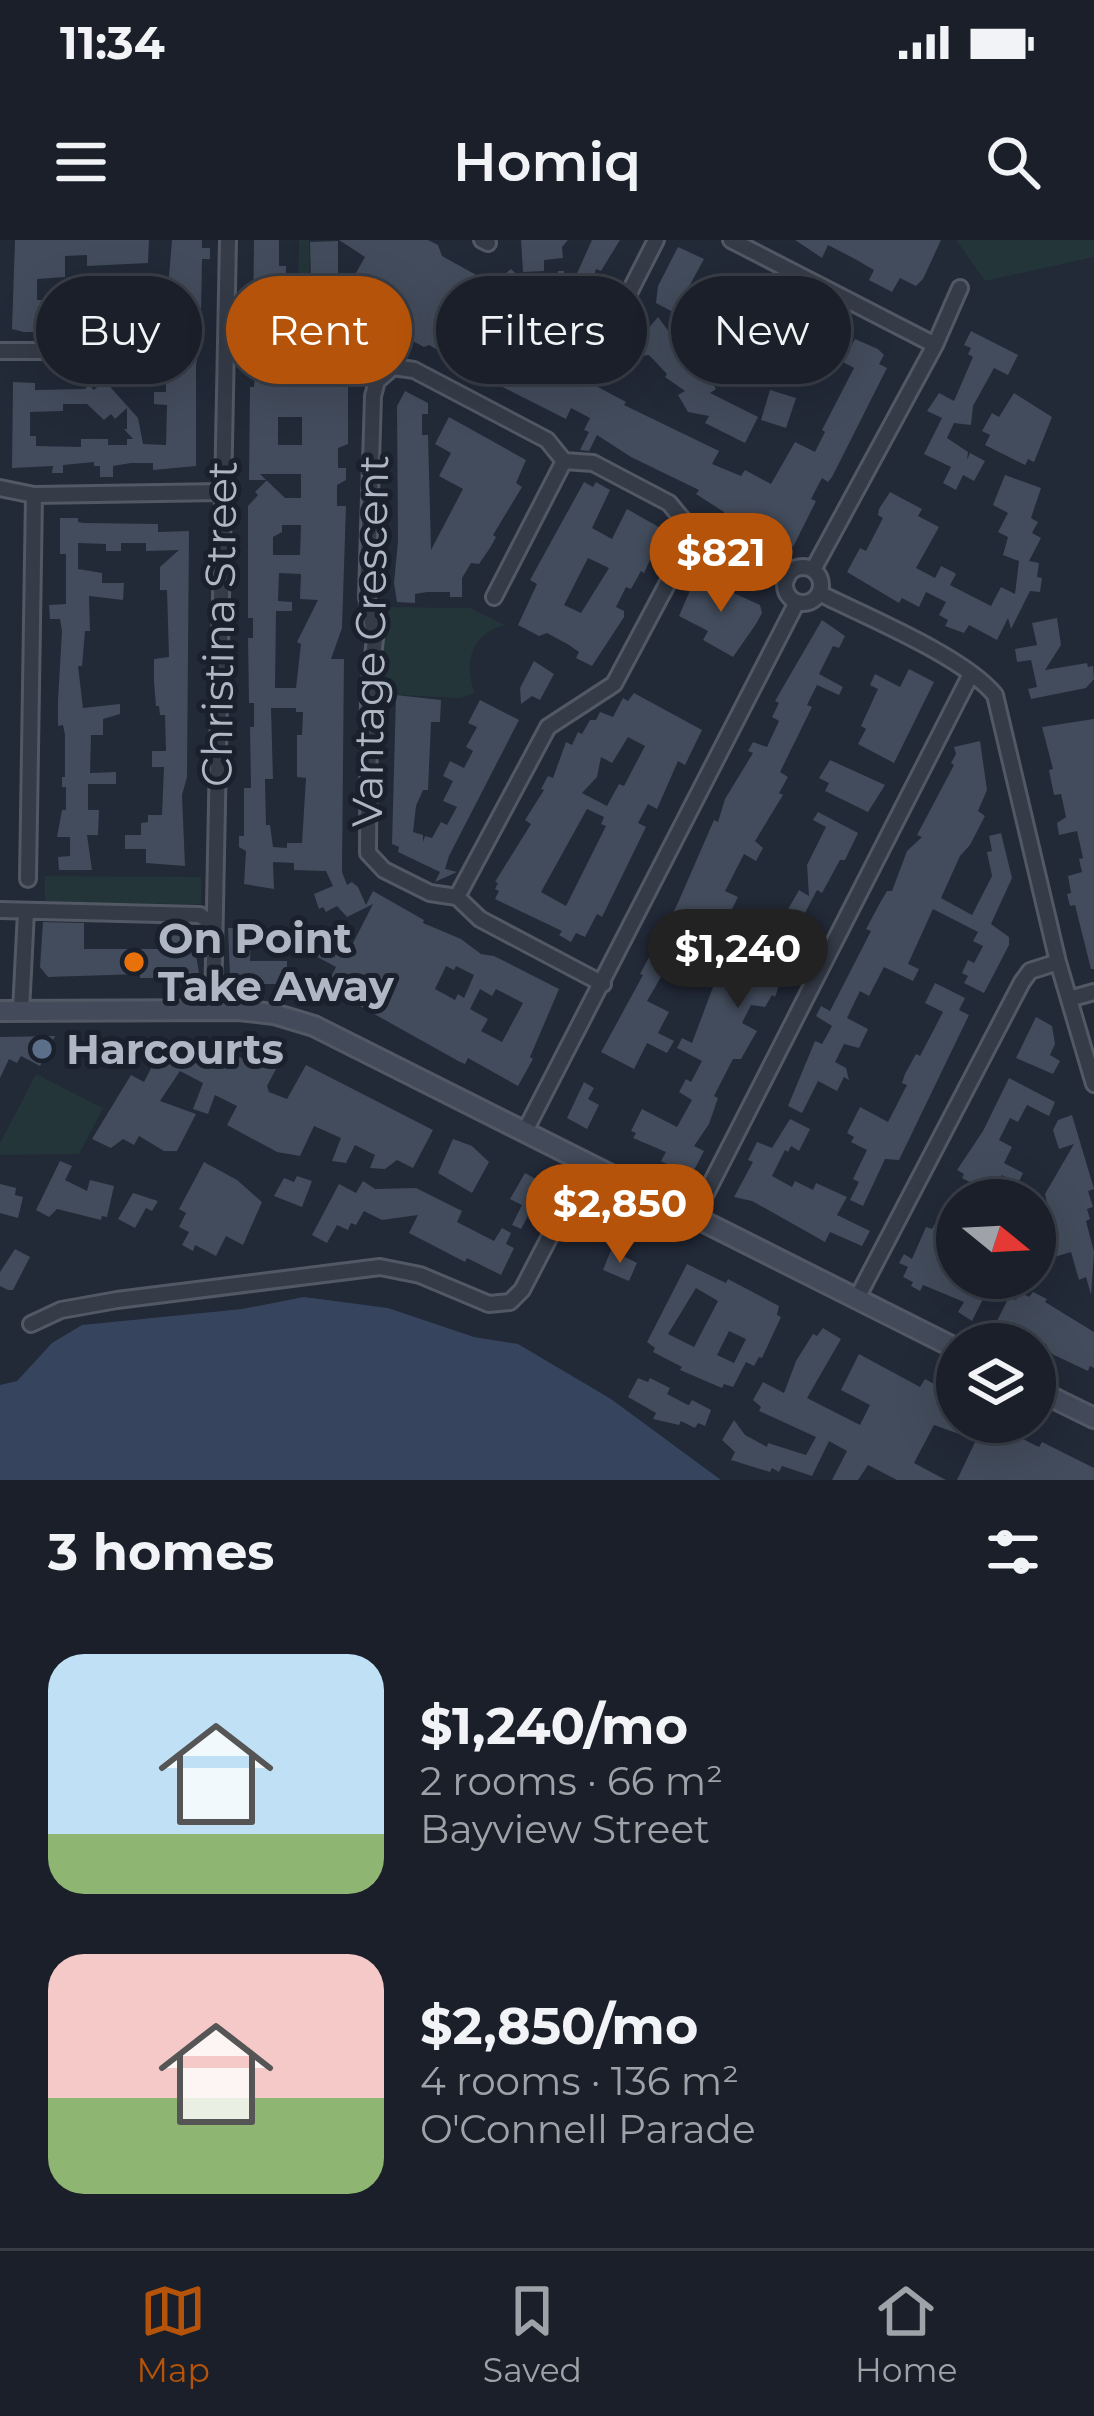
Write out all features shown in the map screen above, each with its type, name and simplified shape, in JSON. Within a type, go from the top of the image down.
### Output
[{"type":"main road","points":[[0,1011],[213,1009],[274,1014],[314,1026],[936,1339]]},
{"type":"main road","points":[[1056,1399],[1094,1418]]},
{"type":"street","name":"Christina Street","points":[[213,1009],[228,240]]},
{"type":"street","points":[[638,276],[656,240]]},
{"type":"street","points":[[731,240],[935,345]]},
{"type":"street","points":[[791,276],[793,272]]},
{"type":"street","points":[[813,570],[935,345],[960,287]]},
{"type":"street","points":[[0,351],[36,351]]},
{"type":"street","name":"Vantage Crescent","points":[[564,461],[548,440],[414,370],[393,367],[383,373],[373,395],[367,597],[375,639],[369,691],[368,853],[384,870],[430,893],[458,897],[480,919],[603,984]]},
{"type":"street","points":[[494,597],[564,461],[593,463],[669,503],[700,540],[787,578]]},
{"type":"street","points":[[0,488],[34,495],[222,492]]},
{"type":"street","points":[[28,879],[34,495]]},
{"type":"street","points":[[458,897],[548,727],[614,684],[680,560],[700,540]]},
{"type":"street","points":[[796,569],[813,570],[820,580],[819,592],[810,602],[797,602],[787,592],[787,578],[796,569]]},
{"type":"street","points":[[819,592],[986,683],[1001,708],[1058,962],[1094,1084]]},
{"type":"street","points":[[524,1132],[797,602]]},
{"type":"street","points":[[694,1217],[971,674]]},
{"type":"street","points":[[0,910],[200,915],[213,925]]},
{"type":"street","points":[[21,1011],[26,912]]},
{"type":"street","points":[[856,1300],[1022,982],[1030,971],[1058,962]]},
{"type":"street","points":[[1069,999],[1094,992]]},
{"type":"street","points":[[31,1324],[61,1310],[117,1300],[380,1267],[420,1275],[489,1304],[510,1302],[522,1290],[587,1165]]},
{"type":"shaded area","points":[[299,240],[309,240],[309,276],[298,276]]},
{"type":"shaded area","points":[[956,240],[1094,240],[1094,257],[985,281]]},
{"type":"shaded area","points":[[383,607],[470,608],[505,625],[484,635],[473,651],[470,671],[475,693],[460,698],[382,694]]},
{"type":"shaded area","points":[[45,876],[201,877],[201,904],[45,903]]},
{"type":"shaded area","points":[[36,1074],[103,1108],[79,1154],[0,1155],[0,1143]]},
{"type":"water","points":[[304,1297],[388,1308],[474,1337],[518,1344],[611,1399],[721,1480],[0,1480],[0,1385],[17,1381],[52,1343],[82,1325],[242,1309]]},
{"type":"building","points":[[15,240],[149,240],[148,263],[87,266],[87,255],[65,256],[65,276],[36,276],[36,332],[12,329]]},
{"type":"building","points":[[172,240],[202,240],[202,248],[210,248],[210,259],[202,259],[202,276],[169,276]]},
{"type":"building","points":[[254,240],[279,240],[279,266],[286,266],[286,276],[254,276]]},
{"type":"building","points":[[339,240],[428,240],[438,245],[442,256],[478,276],[436,276],[436,349],[412,341],[412,276],[311,276],[310,242],[338,241],[338,273],[356,273],[365,257]]},
{"type":"building","points":[[521,240],[568,240],[562,247],[563,258],[544,260],[544,271],[523,272]]},
{"type":"building","points":[[592,240],[620,240],[601,271],[576,276]]},
{"type":"building","points":[[795,240],[941,240],[923,279],[916,286],[900,278],[892,292],[869,280],[874,270],[855,259],[828,245],[822,258]]},
{"type":"building","points":[[678,247],[704,259],[695,276],[671,276],[671,311],[656,303],[658,286]]},
{"type":"building","points":[[658,317],[671,335],[671,381],[649,355],[647,330]]},
{"type":"building","points":[[971,331],[1018,355],[1008,375],[994,368],[973,406],[971,425],[954,423],[947,438],[968,452],[967,460],[970,453],[985,461],[974,481],[963,475],[956,490],[943,483],[951,467],[924,454],[942,418],[927,411],[939,393],[954,401],[973,357],[968,354],[971,348],[964,345]]},
{"type":"building","points":[[855,339],[878,349],[884,355],[879,364],[887,368],[832,477],[828,482],[822,478],[793,547],[723,515],[696,494],[699,490],[597,435],[589,451],[580,450],[590,418],[571,408],[566,419],[497,384],[597,384],[624,405],[719,451],[712,464],[741,476],[745,470],[771,484],[795,442],[815,452],[846,384],[851,384]]},
{"type":"building","points":[[13,382],[35,383],[35,390],[85,389],[89,385],[94,390],[108,384],[138,418],[143,444],[166,445],[167,405],[154,404],[154,392],[166,392],[166,384],[196,384],[196,466],[153,470],[153,463],[131,463],[113,466],[113,477],[100,477],[100,466],[94,462],[63,465],[63,473],[52,473],[53,466],[12,468]],"holes":[[[63,404],[87,404],[104,420],[111,414],[115,419],[127,408],[124,429],[133,439],[127,439],[127,445],[81,439],[81,447],[36,446],[36,436],[30,436],[30,412],[63,411]]]},
{"type":"building","points":[[348,384],[348,444],[338,448],[338,468],[346,468],[346,480],[337,485],[337,506],[346,506],[342,628],[331,659],[344,659],[342,872],[347,885],[352,882],[358,887],[366,905],[373,891],[481,954],[559,989],[518,1086],[468,1058],[465,1064],[460,1062],[326,987],[336,967],[308,952],[319,930],[351,947],[373,904],[347,917],[337,906],[326,912],[319,909],[314,894],[333,886],[326,871],[294,870],[294,863],[273,862],[274,889],[244,884],[246,851],[239,847],[239,836],[244,836],[244,788],[251,788],[250,727],[254,727],[254,703],[249,703],[248,638],[253,638],[253,618],[248,618],[248,506],[267,480],[285,498],[301,498],[301,474],[260,474],[266,480],[249,480],[250,387]],"holes":[[[278,417],[302,417],[302,445],[278,445]],[[282,525],[301,525],[300,555],[273,555],[273,537],[282,532]],[[279,573],[301,574],[300,599],[318,600],[297,642],[301,644],[296,688],[275,688],[276,611],[292,611],[292,602],[278,601]],[[271,708],[296,708],[303,712],[302,735],[297,735],[297,777],[306,778],[302,843],[287,843],[287,848],[273,847],[270,825],[266,825],[265,779],[273,779]],[[446,966],[474,975],[464,998],[458,994],[455,1000],[435,989]],[[480,989],[492,996],[496,989],[523,1003],[502,1042],[481,1031],[488,1019],[470,1009]]]},
{"type":"building","points":[[675,384],[713,384],[716,389],[710,393],[758,417],[745,443],[705,423],[709,416],[688,412],[678,395],[685,391]]},
{"type":"building","points":[[770,390],[796,398],[786,428],[761,420]]},
{"type":"building","points":[[405,391],[428,403],[428,414],[422,414],[422,435],[428,435],[431,550],[463,489],[439,476],[451,453],[435,444],[449,417],[526,460],[516,483],[522,487],[496,537],[479,564],[471,563],[462,578],[462,597],[427,592],[415,594],[415,603],[397,602],[397,406]]},
{"type":"building","points":[[1014,393],[1052,417],[1034,462],[1028,459],[1025,465],[985,445],[990,435],[982,431],[992,413],[999,417]]},
{"type":"building","points":[[1005,475],[1041,488],[1031,518],[1038,522],[1032,533],[1041,538],[1029,561],[1039,563],[1037,577],[1042,578],[1040,592],[1030,591],[1011,629],[1008,618],[997,640],[969,625],[964,633],[945,626],[948,620],[939,615],[946,602],[926,592],[919,607],[902,598],[899,603],[847,572],[860,548],[866,551],[883,518],[879,509],[890,492],[922,509],[918,516],[939,527],[916,568],[935,578],[941,566],[953,572],[950,585],[991,606],[1001,587],[1015,594],[1019,561],[1003,555],[1008,537],[998,532],[1008,513],[993,505]]},
{"type":"building","points":[[584,482],[610,490],[592,528],[612,539],[627,509],[664,530],[644,573],[631,589],[626,587],[616,607],[624,611],[624,617],[592,666],[576,658],[579,652],[569,645],[518,625],[537,584],[530,580]],"holes":[[[588,558],[609,568],[581,613],[564,605]]]},
{"type":"building","points":[[60,518],[158,524],[158,532],[189,531],[187,777],[182,795],[185,866],[146,863],[146,849],[125,849],[125,835],[141,835],[141,823],[148,822],[148,815],[162,815],[164,767],[152,767],[152,751],[166,751],[165,715],[156,706],[154,659],[169,657],[167,590],[160,590],[160,567],[179,550],[146,551],[146,543],[121,543],[121,551],[106,551],[106,544],[78,543],[78,569],[102,573],[102,583],[124,583],[123,600],[89,596],[90,631],[85,631],[82,666],[78,666],[83,708],[120,704],[120,714],[103,719],[103,735],[91,735],[90,773],[116,772],[116,784],[88,784],[88,810],[99,810],[98,835],[87,835],[92,870],[59,870],[58,857],[70,856],[70,837],[57,837],[62,810],[66,810],[66,787],[62,787],[65,735],[63,725],[58,726],[62,631],[60,619],[50,619],[49,605],[66,604]]},
{"type":"building","points":[[703,579],[760,605],[762,613],[733,657],[703,640],[708,631],[679,616],[694,581],[700,584]]},
{"type":"building","points":[[1057,618],[1061,645],[1045,670],[1087,663],[1093,666],[1094,679],[1086,688],[1031,699],[1028,689],[1037,687],[1031,660],[1017,662],[1015,649],[1037,645],[1032,623]]},
{"type":"building","points":[[822,620],[845,636],[839,648],[833,646],[819,674],[843,687],[839,695],[817,685],[807,705],[812,707],[780,772],[788,777],[779,793],[783,795],[755,841],[763,848],[756,861],[744,854],[725,891],[738,897],[731,911],[727,909],[713,938],[697,930],[687,949],[679,946],[647,1001],[669,1012],[658,1033],[674,1041],[667,1053],[647,1043],[634,1069],[601,1052],[643,975],[714,820],[718,822],[725,799],[753,753],[748,751],[753,742],[767,747],[779,721],[772,717],[779,703],[775,701]]},
{"type":"building","points":[[534,661],[554,674],[540,700],[532,696],[521,704],[520,688]]},
{"type":"building","points":[[909,669],[934,682],[894,763],[858,744],[878,689],[870,685],[875,674],[900,687]]},
{"type":"building","points":[[634,693],[702,730],[685,765],[678,761],[657,809],[648,804],[638,823],[646,827],[602,917],[597,914],[585,937],[576,933],[571,942],[559,935],[562,931],[495,899],[499,891],[495,882],[531,824],[525,820],[548,776],[553,778],[566,742],[572,745],[578,732],[582,734],[600,712],[613,717],[623,698],[628,701]],"holes":[[[628,737],[645,746],[624,786],[619,784],[607,806],[582,793],[597,777],[601,757],[612,763]],[[587,809],[604,817],[601,824],[606,826],[566,906],[541,892]]]},
{"type":"building","points":[[396,695],[441,700],[440,722],[431,722],[428,790],[423,790],[416,806],[413,832],[423,835],[423,842],[425,836],[432,838],[441,822],[447,825],[457,807],[443,801],[453,781],[443,776],[450,761],[464,768],[473,751],[466,747],[477,727],[468,723],[480,700],[519,720],[449,856],[445,869],[457,872],[435,882],[440,872],[398,852],[399,847],[392,844]]},
{"type":"building","points":[[1094,719],[1091,969],[1075,905],[1070,906],[1067,894],[1071,893],[1068,876],[1082,872],[1079,859],[1083,858],[1077,831],[1059,835],[1057,823],[1066,817],[1061,794],[1054,795],[1042,727]]},
{"type":"building","points":[[980,741],[987,790],[978,811],[985,816],[941,898],[972,915],[992,876],[989,836],[1001,833],[1012,878],[991,924],[1009,937],[1009,945],[984,993],[964,983],[968,976],[962,973],[983,946],[973,941],[978,932],[933,909],[908,964],[919,969],[913,981],[884,967],[869,996],[860,991],[847,1018],[868,1029],[859,1048],[844,1044],[835,1062],[846,1068],[849,1080],[844,1077],[837,1091],[818,1081],[802,1113],[788,1106],[815,1041],[822,1044],[832,1026],[816,1016],[821,1006],[830,1011],[871,931],[866,929],[887,891],[892,891],[907,851],[922,837],[917,835],[954,765],[954,747]]},
{"type":"building","points":[[830,760],[885,785],[868,812],[825,791],[829,783],[819,778]]},
{"type":"building","points":[[818,812],[858,833],[845,860],[840,860],[822,893],[817,890],[806,911],[784,961],[775,997],[765,1007],[751,1005],[742,1023],[757,1031],[741,1059],[733,1059],[714,1096],[718,1098],[709,1124],[694,1146],[704,1151],[692,1174],[687,1174],[661,1161],[666,1152],[633,1138],[636,1133],[631,1131],[642,1109],[677,1127],[692,1100],[679,1092],[686,1079],[691,1082],[702,1061],[677,1048],[682,1038],[692,1043],[713,987],[740,942],[763,953],[799,890],[809,896],[807,865],[826,827],[813,820]]},
{"type":"building","points":[[43,922],[84,923],[84,949],[159,949],[159,934],[193,937],[199,973],[193,973],[193,978],[140,978],[140,974],[48,977],[40,967]]},
{"type":"building","points":[[251,923],[250,961],[287,961],[287,984],[243,984],[230,977],[228,928]]},
{"type":"building","points":[[935,983],[965,998],[959,1010],[969,1015],[899,1160],[885,1159],[863,1206],[850,1200],[859,1182],[853,1179],[867,1150],[851,1142],[854,1137],[847,1133],[860,1107],[888,1122],[907,1085],[902,1083],[905,1074],[943,1012],[925,1003]]},
{"type":"building","points":[[1036,1017],[1052,1026],[1055,1044],[1050,1055],[1060,1061],[1053,1074],[1016,1058]]},
{"type":"building","points":[[55,1036],[40,1066],[21,1056],[17,1063],[9,1059],[0,1078],[0,1037]]},
{"type":"building","points":[[266,1046],[284,1054],[267,1086],[269,1092],[287,1099],[306,1065],[433,1130],[413,1168],[397,1160],[385,1169],[370,1168],[375,1155],[355,1145],[346,1163],[332,1161],[341,1138],[314,1126],[300,1156],[277,1152],[227,1125],[237,1106],[215,1095],[208,1114],[193,1109],[203,1083],[180,1071],[160,1101],[196,1114],[177,1151],[164,1151],[139,1136],[134,1145],[123,1139],[111,1148],[92,1139],[131,1075],[144,1082],[160,1051],[172,1057],[175,1051],[201,1063],[209,1047],[221,1053],[223,1048],[256,1066]]},
{"type":"building","points":[[1009,1078],[1055,1102],[1049,1116],[1027,1105],[1018,1122],[1010,1118],[999,1140],[1012,1147],[1004,1163],[1023,1173],[1020,1179],[1002,1175],[999,1179],[962,1178],[964,1174],[957,1170]]},
{"type":"building","points":[[584,1082],[594,1088],[588,1099],[599,1105],[587,1129],[567,1118]]},
{"type":"building","points":[[1072,1115],[1094,1189],[1088,1191],[1093,1207],[1087,1209],[1090,1219],[1086,1221],[1094,1252],[1091,1295],[1086,1277],[1079,1280],[1071,1252],[1056,1256],[1054,1179],[1074,1144],[1059,1149],[1053,1130],[1058,1120]]},
{"type":"building","points":[[790,1119],[810,1129],[799,1151],[791,1146],[785,1150],[772,1176],[792,1187],[795,1181],[813,1190],[816,1183],[847,1197],[837,1215],[870,1231],[862,1246],[830,1232],[825,1242],[752,1201],[734,1197],[753,1162],[748,1160],[757,1142],[772,1148]]},
{"type":"building","points":[[453,1139],[472,1146],[489,1162],[472,1193],[438,1173]]},
{"type":"building","points":[[60,1161],[72,1166],[65,1180],[87,1191],[90,1180],[114,1186],[107,1217],[101,1220],[57,1209],[49,1217],[36,1210]]},
{"type":"building","points":[[204,1162],[237,1180],[262,1202],[243,1245],[226,1236],[216,1256],[195,1245],[193,1251],[182,1245],[189,1232],[179,1227],[186,1213],[179,1209]]},
{"type":"building","points":[[525,1173],[545,1184],[521,1229],[512,1225],[522,1205],[510,1199]]},
{"type":"building","points":[[297,1176],[312,1181],[302,1207],[274,1196],[284,1178],[294,1182]]},
{"type":"building","points":[[363,1181],[375,1189],[416,1188],[462,1211],[457,1222],[494,1241],[502,1228],[511,1233],[506,1244],[514,1248],[501,1275],[409,1233],[418,1215],[382,1220],[364,1211],[348,1230],[337,1225],[327,1243],[312,1235],[339,1184],[356,1193]]},
{"type":"building","points":[[0,1184],[16,1188],[15,1195],[23,1197],[18,1218],[0,1213]]},
{"type":"building","points":[[133,1193],[158,1201],[152,1211],[146,1208],[135,1228],[118,1219]]},
{"type":"building","points":[[936,1222],[936,1290],[923,1285],[920,1291],[903,1277],[908,1267],[899,1263],[904,1254],[912,1259],[926,1227],[932,1229]]},
{"type":"building","points":[[15,1249],[30,1257],[13,1290],[8,1290],[0,1286],[0,1272]]},
{"type":"building","points":[[611,1250],[637,1263],[629,1281],[603,1270]]},
{"type":"building","points":[[687,1264],[779,1306],[781,1317],[762,1358],[754,1366],[746,1362],[733,1387],[724,1384],[722,1388],[680,1370],[682,1367],[653,1352],[655,1348],[647,1342]],"holes":[[[696,1288],[718,1301],[694,1347],[668,1334]],[[729,1331],[746,1339],[734,1363],[717,1355]]]},
{"type":"building","points":[[957,1299],[983,1299],[972,1321],[958,1312],[964,1302]]},
{"type":"building","points":[[1008,1299],[1047,1299],[1045,1302],[1094,1332],[1094,1368],[1088,1371],[1056,1356],[1056,1323],[996,1323]]},
{"type":"building","points":[[823,1328],[841,1339],[807,1398],[860,1425],[870,1405],[841,1390],[859,1354],[920,1387],[925,1379],[936,1385],[936,1426],[914,1463],[946,1480],[897,1480],[868,1465],[858,1480],[832,1480],[847,1451],[829,1441],[812,1476],[782,1466],[779,1472],[772,1468],[770,1472],[731,1460],[735,1452],[722,1440],[734,1420],[745,1435],[767,1447],[768,1443],[806,1455],[816,1437],[759,1411],[761,1407],[753,1400],[763,1382],[784,1393],[796,1361],[813,1334],[817,1336]]},
{"type":"building","points":[[638,1378],[648,1382],[650,1378],[670,1388],[667,1394],[686,1404],[692,1400],[711,1410],[705,1426],[653,1419],[656,1413],[628,1397]]},
{"type":"building","points":[[975,1443],[1039,1447],[1044,1443],[1094,1468],[1094,1480],[957,1480]]},
{"type":"place","name":"On Point Take Away","points":[[134,962]]},
{"type":"place","name":"Harcourts","points":[[42,1049]]}]
